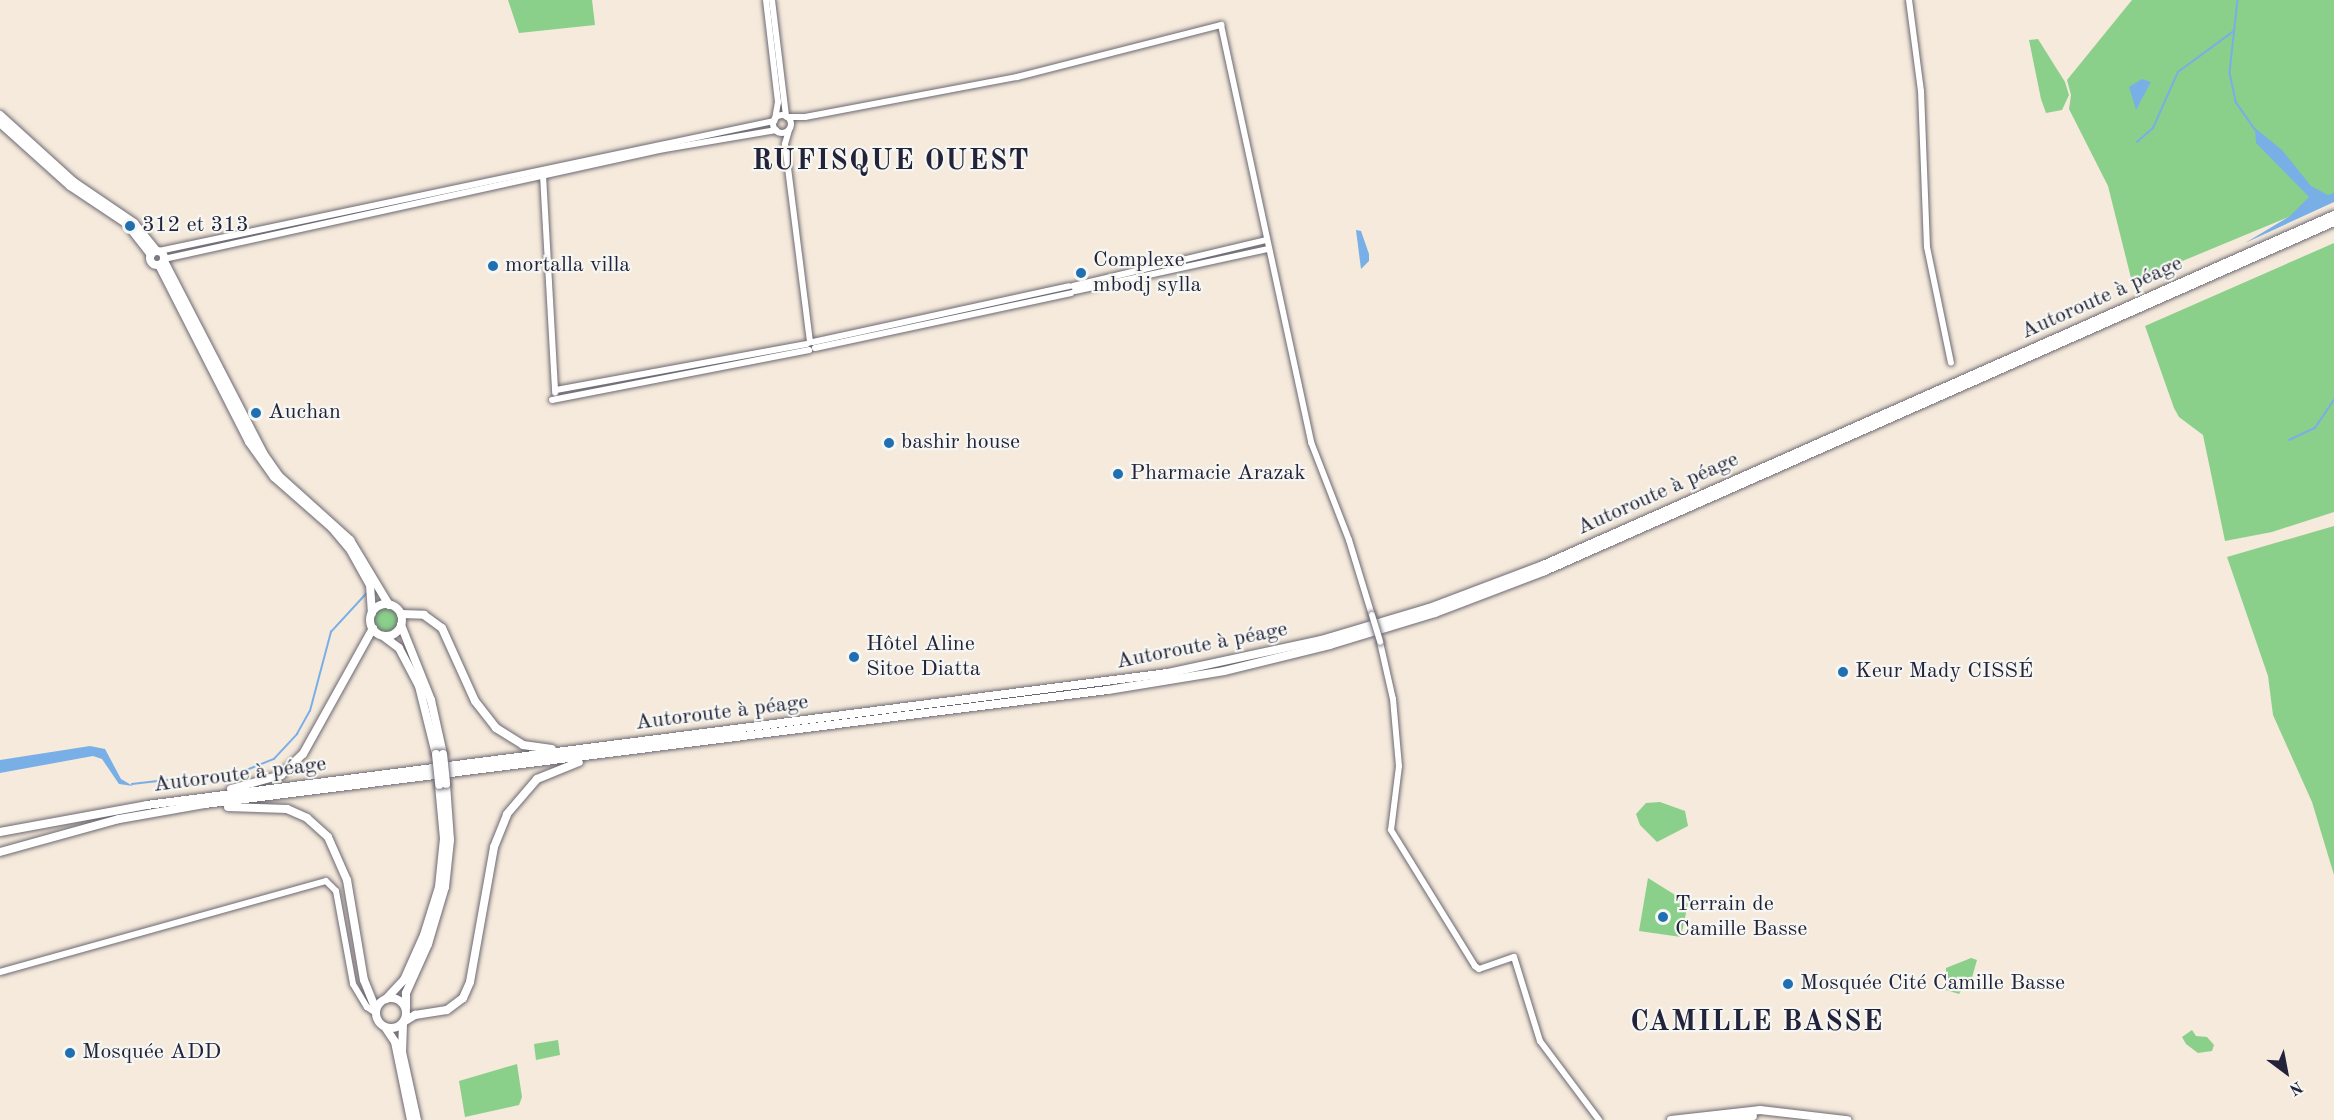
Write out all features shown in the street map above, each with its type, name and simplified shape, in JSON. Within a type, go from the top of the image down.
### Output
[{"type":"highway","name":"Autoroute à péage","points":[[0,832],[147,805],[1168,673],[1272,653],[1386,622],[1543,565],[2334,215]]},
{"type":"highway","points":[[0,852],[91,825],[156,812],[1167,681],[1282,657],[1410,621],[1545,571],[2334,222]]},
{"type":"highway","points":[[401,614],[424,615],[442,628],[485,717],[510,738],[544,749],[597,747]]},
{"type":"highway","points":[[147,805],[258,784],[286,770],[312,741],[373,628]]},
{"type":"highway","points":[[404,1022],[415,1014],[447,1010],[465,995],[494,847],[507,814],[519,797],[548,773],[612,754]]},
{"type":"highway","points":[[156,812],[276,807],[296,812],[318,827],[341,860],[364,980],[376,1011]]},
{"type":"main road","points":[[0,115],[74,182],[134,223],[162,262],[269,464],[350,540],[389,605],[401,614],[401,625],[431,700],[450,840],[445,887],[428,944],[406,993],[402,1052],[417,1120]]},
{"type":"main road","points":[[0,123],[70,186],[127,224],[156,252]]},
{"type":"main road","points":[[156,252],[152,262],[162,262]]},
{"type":"main road","points":[[162,262],[249,442],[274,477],[351,551],[370,585],[373,628],[399,648],[419,686],[440,754]]},
{"type":"main road","points":[[372,614],[389,605]]},
{"type":"main road","points":[[383,636],[396,633],[401,625]]},
{"type":"main road","points":[[411,1120],[394,1042],[376,1011],[404,980],[424,935],[439,887],[444,840],[443,784]]},
{"type":"main road","points":[[386,999],[398,999],[406,1008]]},
{"type":"main road","points":[[385,1027],[404,1022]]},
{"type":"main road","points":[[1671,1120],[1760,1110],[1847,1120]]},
{"type":"main road","points":[[1700,1120],[1759,1115],[1818,1120]]},
{"type":"street","points":[[766,0],[778,102],[775,120],[777,131],[785,144],[811,345]]},
{"type":"street","points":[[772,0],[786,116],[790,129],[785,144]]},
{"type":"street","points":[[1909,0],[1921,91],[1927,247],[1951,363]]},
{"type":"street","points":[[156,252],[786,116],[805,117],[1017,77],[1221,25],[1311,442],[1349,540],[1380,642],[1394,699],[1399,778],[1391,830],[1475,966],[1479,969],[1514,957],[1540,1041],[1599,1120]]},
{"type":"street","points":[[162,262],[543,175],[790,129],[805,117]]},
{"type":"street","points":[[543,175],[556,390],[552,400],[811,345],[990,303],[1129,280],[1268,249]]},
{"type":"street","points":[[556,390],[992,311],[1129,272],[1266,240]]},
{"type":"street","points":[[1219,251],[1220,260]]},
{"type":"street","points":[[1199,256],[1201,264]]},
{"type":"street","points":[[1129,272],[1129,280]]},
{"type":"street","points":[[990,303],[992,311]]},
{"type":"street","points":[[0,972],[326,880],[336,891],[353,984],[367,1007],[376,1011]]},
{"type":"green space","points":[[508,0],[592,0],[595,25],[519,33]]},
{"type":"green space","points":[[2132,0],[2334,0],[2334,198],[2132,282],[2108,186],[2069,109],[2071,95],[2067,80]]},
{"type":"green space","points":[[2038,39],[2065,82],[2069,95],[2062,110],[2046,113],[2041,99],[2029,40]]},
{"type":"green space","points":[[2334,243],[2334,512],[2272,532],[2225,541],[2203,435],[2179,417],[2174,408],[2145,326]]},
{"type":"green space","points":[[2334,526],[2334,875],[2312,802],[2273,715],[2268,676],[2227,557]]},
{"type":"green space","points":[[386,607],[395,611],[399,620],[395,629],[386,633],[377,629],[373,620],[377,611]]},
{"type":"green space","points":[[1660,802],[1685,811],[1688,826],[1657,842],[1640,825],[1636,814],[1646,803]]},
{"type":"green space","name":"Terrain de Camille Basse","points":[[1648,878],[1688,903],[1681,937],[1639,931]]},
{"type":"green space","points":[[1971,958],[1977,960],[1969,988],[1964,986],[1959,994],[1946,990],[1946,968]]},
{"type":"green space","points":[[2192,1030],[2196,1036],[2207,1037],[2214,1045],[2212,1051],[2198,1053],[2186,1044],[2182,1037]]},
{"type":"green space","points":[[558,1040],[560,1055],[536,1060],[534,1044]]},
{"type":"green space","points":[[517,1064],[522,1097],[519,1105],[465,1117],[459,1081]]},
{"type":"water","points":[[2142,79],[2151,82],[2136,110],[2129,87]]},
{"type":"water","points":[[2255,128],[2282,150],[2311,186],[2328,195],[2334,193],[2334,202],[2245,243],[2290,216],[2309,197],[2256,143]]},
{"type":"water","points":[[1356,230],[1361,231],[1369,254],[1369,261],[1361,269]]},
{"type":"water","points":[[90,746],[105,749],[121,779],[133,786],[119,784],[102,759],[93,756],[0,773],[0,760]]},
{"type":"waterway","points":[[2238,0],[2230,73],[2236,102],[2255,129]]},
{"type":"waterway","points":[[2137,142],[2153,128],[2178,72],[2234,31]]},
{"type":"waterway","points":[[2289,440],[2315,428],[2334,400]]},
{"type":"waterway","points":[[132,784],[244,771],[274,759],[297,734],[310,711],[331,632],[366,594]]},
{"type":"place","name":"312 et 313","points":[[130,226]]},
{"type":"place","name":"mortalla villa","points":[[493,266]]},
{"type":"place","name":"Complexe mbodj sylla","points":[[1081,273]]},
{"type":"place","name":"Auchan","points":[[256,413]]},
{"type":"place","name":"bashir house","points":[[889,443]]},
{"type":"place","name":"Pharmacie Arazak","points":[[1118,474]]},
{"type":"place","name":"Hôtel Aline Sitoe Diatta","points":[[854,657]]},
{"type":"place","name":"Keur Mady CISSÉ","points":[[1843,672]]},
{"type":"place","name":"Terrain de Camille Basse","points":[[1663,917]]},
{"type":"place","name":"Mosquée Cité Camille Basse","points":[[1788,984]]},
{"type":"place","name":"Mosquée ADD","points":[[70,1053]]},
{"type":"district","name":"RUFISQUE OUEST","points":[[891,162]]},
{"type":"district","name":"CAMILLE BASSE","points":[[1757,1023]]}]
